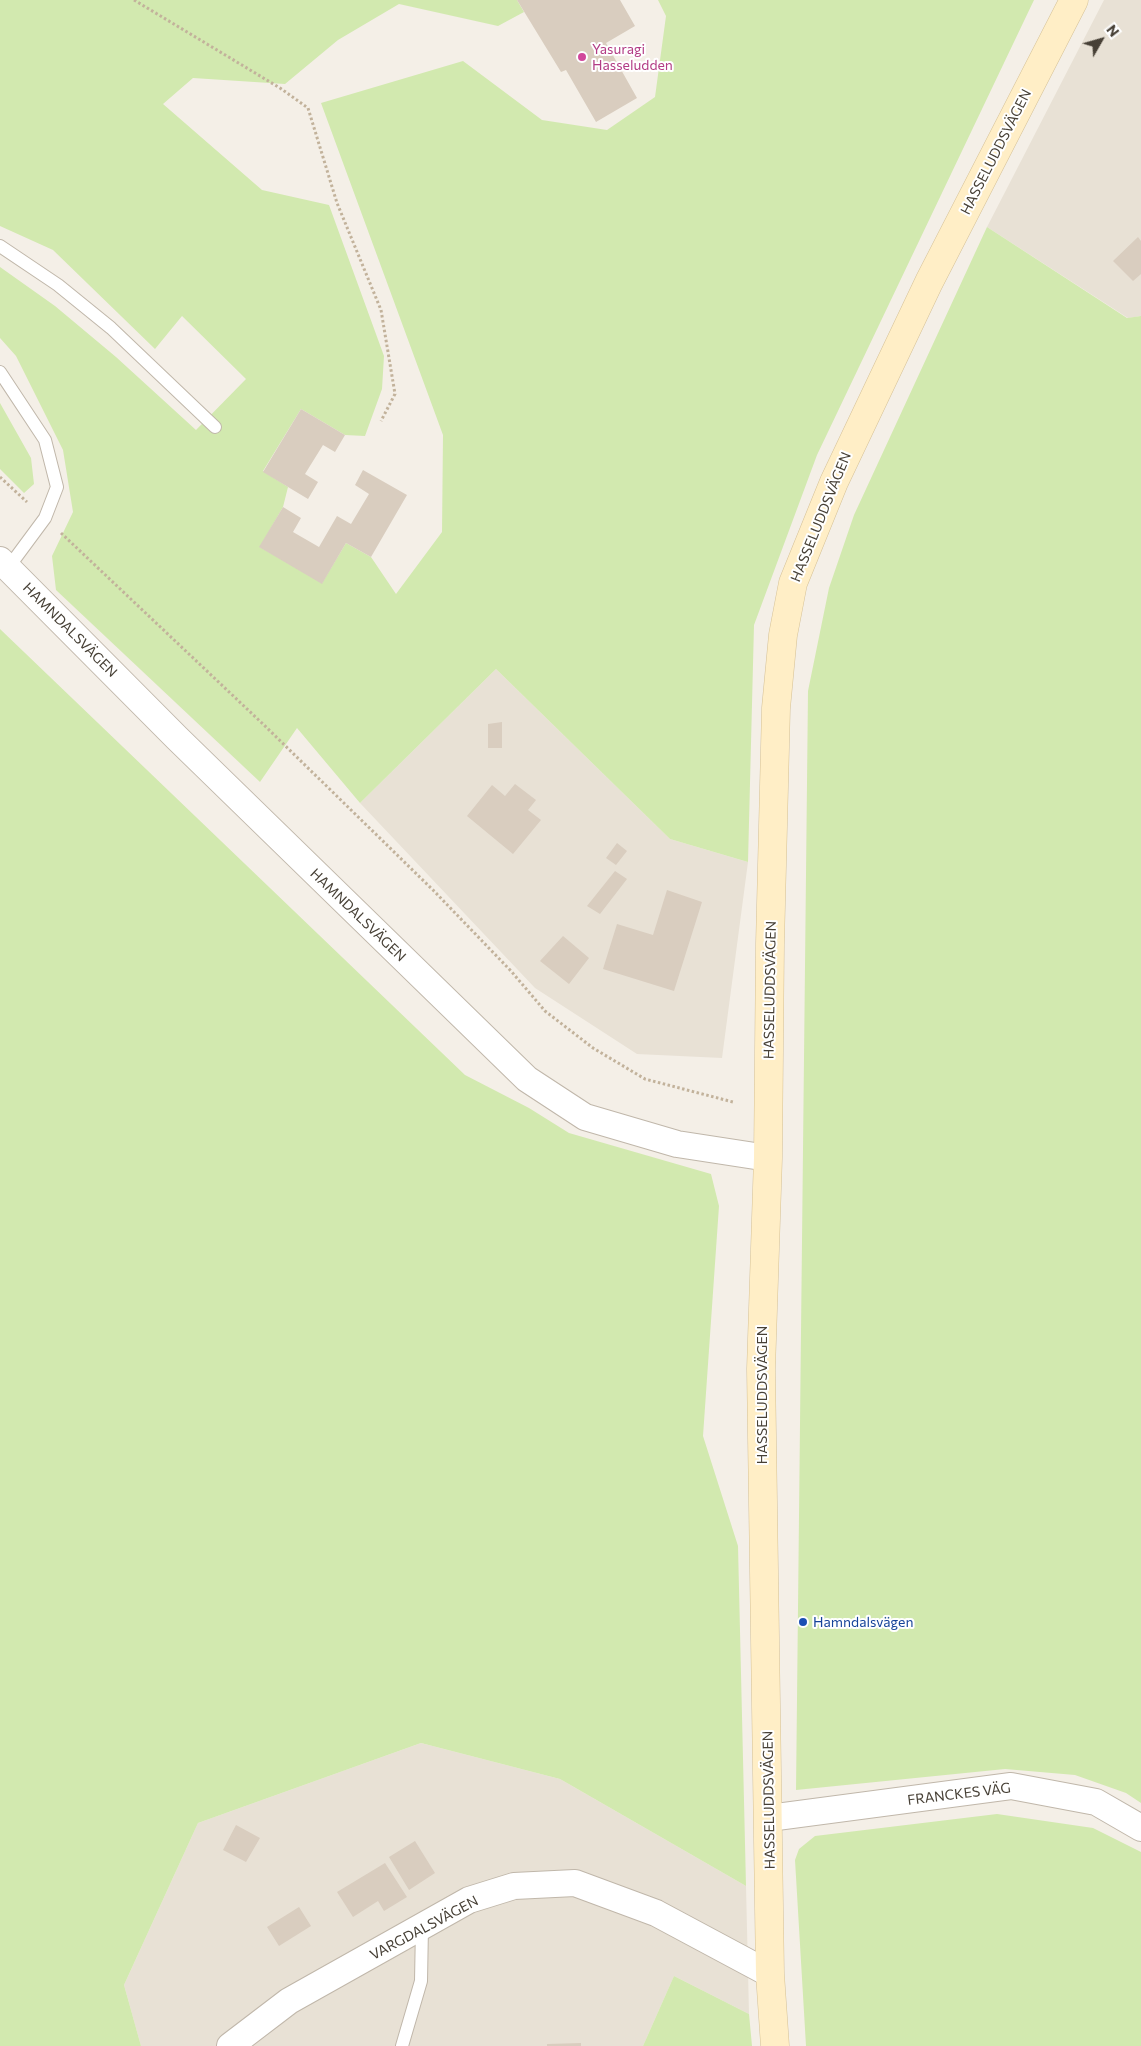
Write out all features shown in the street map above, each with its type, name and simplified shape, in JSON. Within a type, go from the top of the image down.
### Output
[{"type":"street","name":"HASSELUDDSVÄGEN","points":[[776,2046],[770,1974],[761,1369],[768,1158],[770,944],[776,708],[783,635],[794,583],[834,482],[879,385],[1074,0]]},
{"type":"street","name":"HAMNDALSVÄGEN","points":[[4,564],[178,738],[527,1079],[585,1117],[677,1144],[768,1158]]},
{"type":"street","name":"FRANCKES VÄG","points":[[769,1818],[1011,1786],[1096,1802],[1141,1828]]},
{"type":"street","name":"VARGDALSVÄGEN","points":[[230,2046],[289,2001],[469,1900],[514,1886],[575,1883],[656,1913],[770,1974]]},
{"type":"lane","points":[[0,246],[58,285],[111,328],[215,427]]},
{"type":"lane","name":"HAMNDALSVÄGEN","points":[[0,372],[45,440],[57,487],[45,518],[4,564]]},
{"type":"lane","points":[[402,2046],[421,1981],[422,1927]]},
{"type":"path","points":[[134,0],[280,88],[308,108],[337,203],[381,310],[395,394],[381,421]]},
{"type":"path","points":[[0,477],[264,726],[433,890],[511,971],[545,1011],[593,1048],[645,1079],[733,1102]]},
{"type":"shaded area","points":[[1104,0],[1141,0],[1141,316],[1128,318],[987,227]]},
{"type":"shaded area","points":[[496,669],[670,839],[748,862],[722,1058],[637,1054],[535,988],[360,803]]},
{"type":"shaded area","points":[[421,1743],[560,1779],[746,1886],[749,2014],[674,1976],[643,2046],[141,2046],[124,1985],[198,1823]]},
{"type":"green space","points":[[0,0],[517,0],[524,12],[498,26],[399,4],[338,40],[285,84],[193,78],[163,104],[262,190],[329,205],[384,356],[382,389],[365,436],[345,435],[301,409],[263,471],[288,487],[283,507],[260,547],[322,583],[346,543],[371,557],[396,594],[442,532],[443,435],[321,103],[463,61],[542,120],[607,130],[655,97],[666,16],[658,0],[1034,0],[817,455],[754,625],[748,862],[670,839],[496,669],[360,803],[297,728],[260,782],[56,590],[52,556],[73,512],[63,450],[16,356],[0,338],[0,267],[55,306],[116,357],[196,430],[246,379],[182,316],[155,349],[53,250],[0,226]]},
{"type":"green space","points":[[987,227],[1127,318],[1141,316],[1141,1803],[1126,1793],[1075,1775],[1005,1769],[796,1790],[808,691],[829,588],[854,515]]},
{"type":"green space","points":[[0,403],[31,458],[34,484],[24,493],[0,469]]},
{"type":"green space","points":[[0,629],[465,1075],[529,1108],[569,1133],[711,1174],[719,1206],[703,1436],[738,1546],[746,1886],[560,1779],[421,1743],[198,1823],[124,1985],[141,2046],[0,2046]]},
{"type":"green space","points":[[997,1814],[1093,1828],[1141,1852],[1141,2046],[806,2046],[795,1860],[799,1849],[815,1836]]},
{"type":"green space","points":[[674,1976],[749,2014],[752,2046],[643,2046]]},
{"type":"building","name":"Yasuragi Hasseludden","points":[[517,0],[620,0],[635,26],[606,43],[637,98],[596,122],[566,70],[561,72]]},
{"type":"building","points":[[1138,237],[1141,241],[1141,274],[1133,281],[1113,261]]},
{"type":"building","points":[[301,409],[345,435],[335,452],[323,445],[305,474],[318,482],[308,499],[263,472]]},
{"type":"building","points":[[363,470],[407,495],[371,557],[346,543],[322,584],[259,547],[283,507],[301,518],[293,532],[319,547],[337,516],[351,524],[369,494],[355,485]]},
{"type":"building","points":[[502,722],[502,748],[488,748],[488,724]]},
{"type":"building","points":[[515,784],[536,800],[528,810],[541,820],[513,854],[467,816],[492,785],[505,796]]},
{"type":"building","points":[[617,843],[627,851],[616,865],[606,858]]},
{"type":"building","points":[[615,871],[627,879],[600,914],[587,906]]},
{"type":"building","points":[[667,890],[702,902],[674,991],[603,969],[617,924],[653,935]]},
{"type":"building","points":[[563,936],[589,958],[569,984],[540,961]]},
{"type":"building","points":[[236,1825],[260,1838],[246,1862],[223,1850]]},
{"type":"building","points":[[415,1841],[435,1873],[409,1890],[389,1857]]},
{"type":"building","points":[[385,1863],[407,1897],[384,1911],[378,1901],[353,1917],[337,1892]]},
{"type":"building","points":[[299,1907],[311,1926],[279,1946],[267,1927]]},
{"type":"building","points":[[581,2043],[581,2046],[547,2046],[547,2044]]},
{"type":"place","name":"Yasuragi Hasseludden","points":[[582,57]]},
{"type":"place","name":"Hamndalsvägen","points":[[803,1622]]}]
